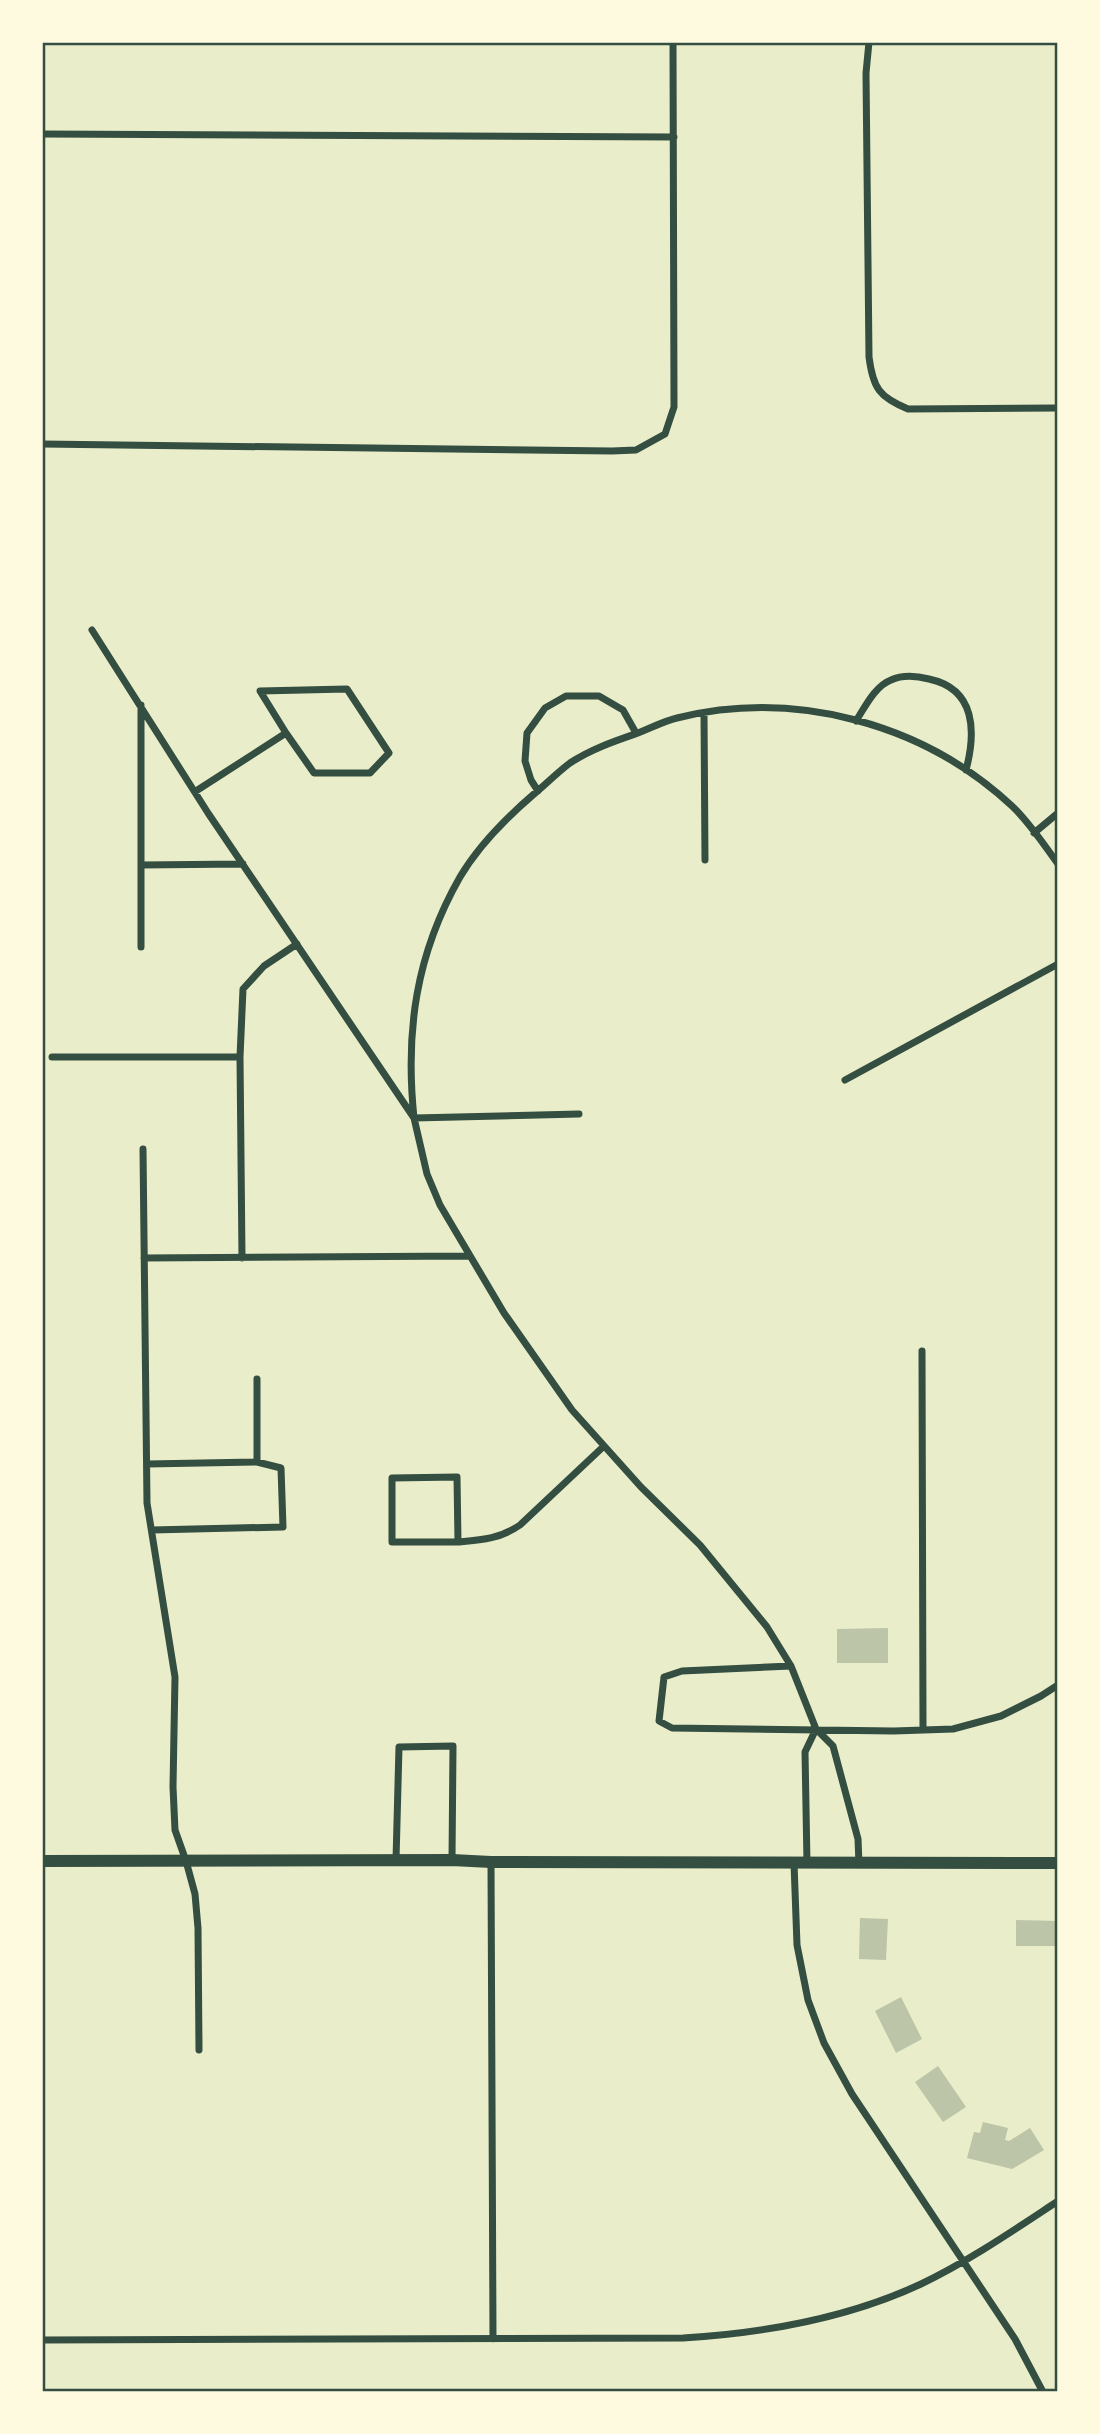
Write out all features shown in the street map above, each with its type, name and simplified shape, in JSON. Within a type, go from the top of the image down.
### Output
[{"type":"street","points":[[42,444],[612,451],[636,450],[665,434],[674,407],[674,42]]},
{"type":"street","points":[[869,42],[866,73],[869,357],[873,383],[889,401],[908,409],[1058,408]]},
{"type":"street","points":[[42,134],[674,137]]},
{"type":"street","points":[[92,630],[243,864],[414,1118]]},
{"type":"street","points":[[856,721],[872,696],[890,680],[916,676],[940,681],[958,693],[971,716],[972,746],[966,770]]},
{"type":"street","points":[[347,689],[389,754],[370,773],[314,773],[286,733],[260,691],[347,689]]},
{"type":"street","points":[[538,791],[525,761],[527,733],[545,708],[566,696],[599,696],[623,710],[636,733]]},
{"type":"street","points":[[141,705],[141,947]]},
{"type":"street","points":[[859,1864],[859,1839],[834,1746],[816,1729],[791,1667],[767,1627],[708,1554],[641,1487],[572,1410],[504,1313],[440,1205],[428,1174],[414,1118],[409,1072],[416,992],[438,923],[461,877],[488,838],[570,764],[596,749],[676,718],[731,708],[765,706],[815,710],[898,733],[917,741],[978,778],[1013,808],[1058,864]]},
{"type":"street","points":[[704,713],[705,860]]},
{"type":"street","points":[[196,791],[286,733]]},
{"type":"street","points":[[1034,833],[1058,813]]},
{"type":"street","points":[[141,865],[243,864]]},
{"type":"street","points":[[242,1258],[240,1057],[243,989],[264,966],[297,944]]},
{"type":"street","points":[[845,1080],[1058,964]]},
{"type":"street","points":[[52,1057],[240,1057]]},
{"type":"street","points":[[414,1118],[579,1114]]},
{"type":"street","points":[[143,1149],[147,1503],[175,1677],[175,1830],[195,1895],[198,1928],[199,2050]]},
{"type":"street","points":[[144,1258],[469,1256]]},
{"type":"street","points":[[922,1351],[923,1730]]},
{"type":"street","points":[[257,1379],[257,1462]]},
{"type":"street","points":[[458,1542],[457,1477],[392,1478],[392,1542],[458,1542],[494,1539],[520,1525],[604,1446]]},
{"type":"street","points":[[147,1464],[257,1462],[281,1468],[283,1527],[152,1530]]},
{"type":"street","points":[[791,1667],[682,1671],[664,1677],[659,1721],[672,1728],[953,1729],[980,1723],[1031,1701],[1058,1685]]},
{"type":"street","points":[[816,1729],[805,1752],[797,1945],[808,2000],[824,2043],[852,2094],[1015,2339],[1043,2392]]},
{"type":"street","points":[[396,1860],[399,1747],[453,1746],[453,1860]]},
{"type":"street","points":[[42,1861],[1058,1863]]},
{"type":"street","points":[[491,1863],[493,2339]]},
{"type":"street","points":[[42,2340],[683,2338],[735,2335],[792,2326],[857,2308],[920,2284],[1058,2201]]},
{"type":"building","points":[[888,1628],[888,1663],[837,1663],[837,1629]]},
{"type":"building","points":[[860,1918],[888,1919],[886,1960],[859,1959]]},
{"type":"building","points":[[1016,1920],[1058,1921],[1058,1946],[1016,1946]]},
{"type":"building","points":[[901,1997],[922,2039],[896,2053],[875,2011]]},
{"type":"building","points":[[938,2066],[966,2107],[943,2122],[915,2082]]},
{"type":"building","points":[[983,2122],[1008,2128],[1005,2140],[1009,2141],[1030,2128],[1044,2150],[1012,2169],[967,2158],[974,2132],[980,2133]]}]
